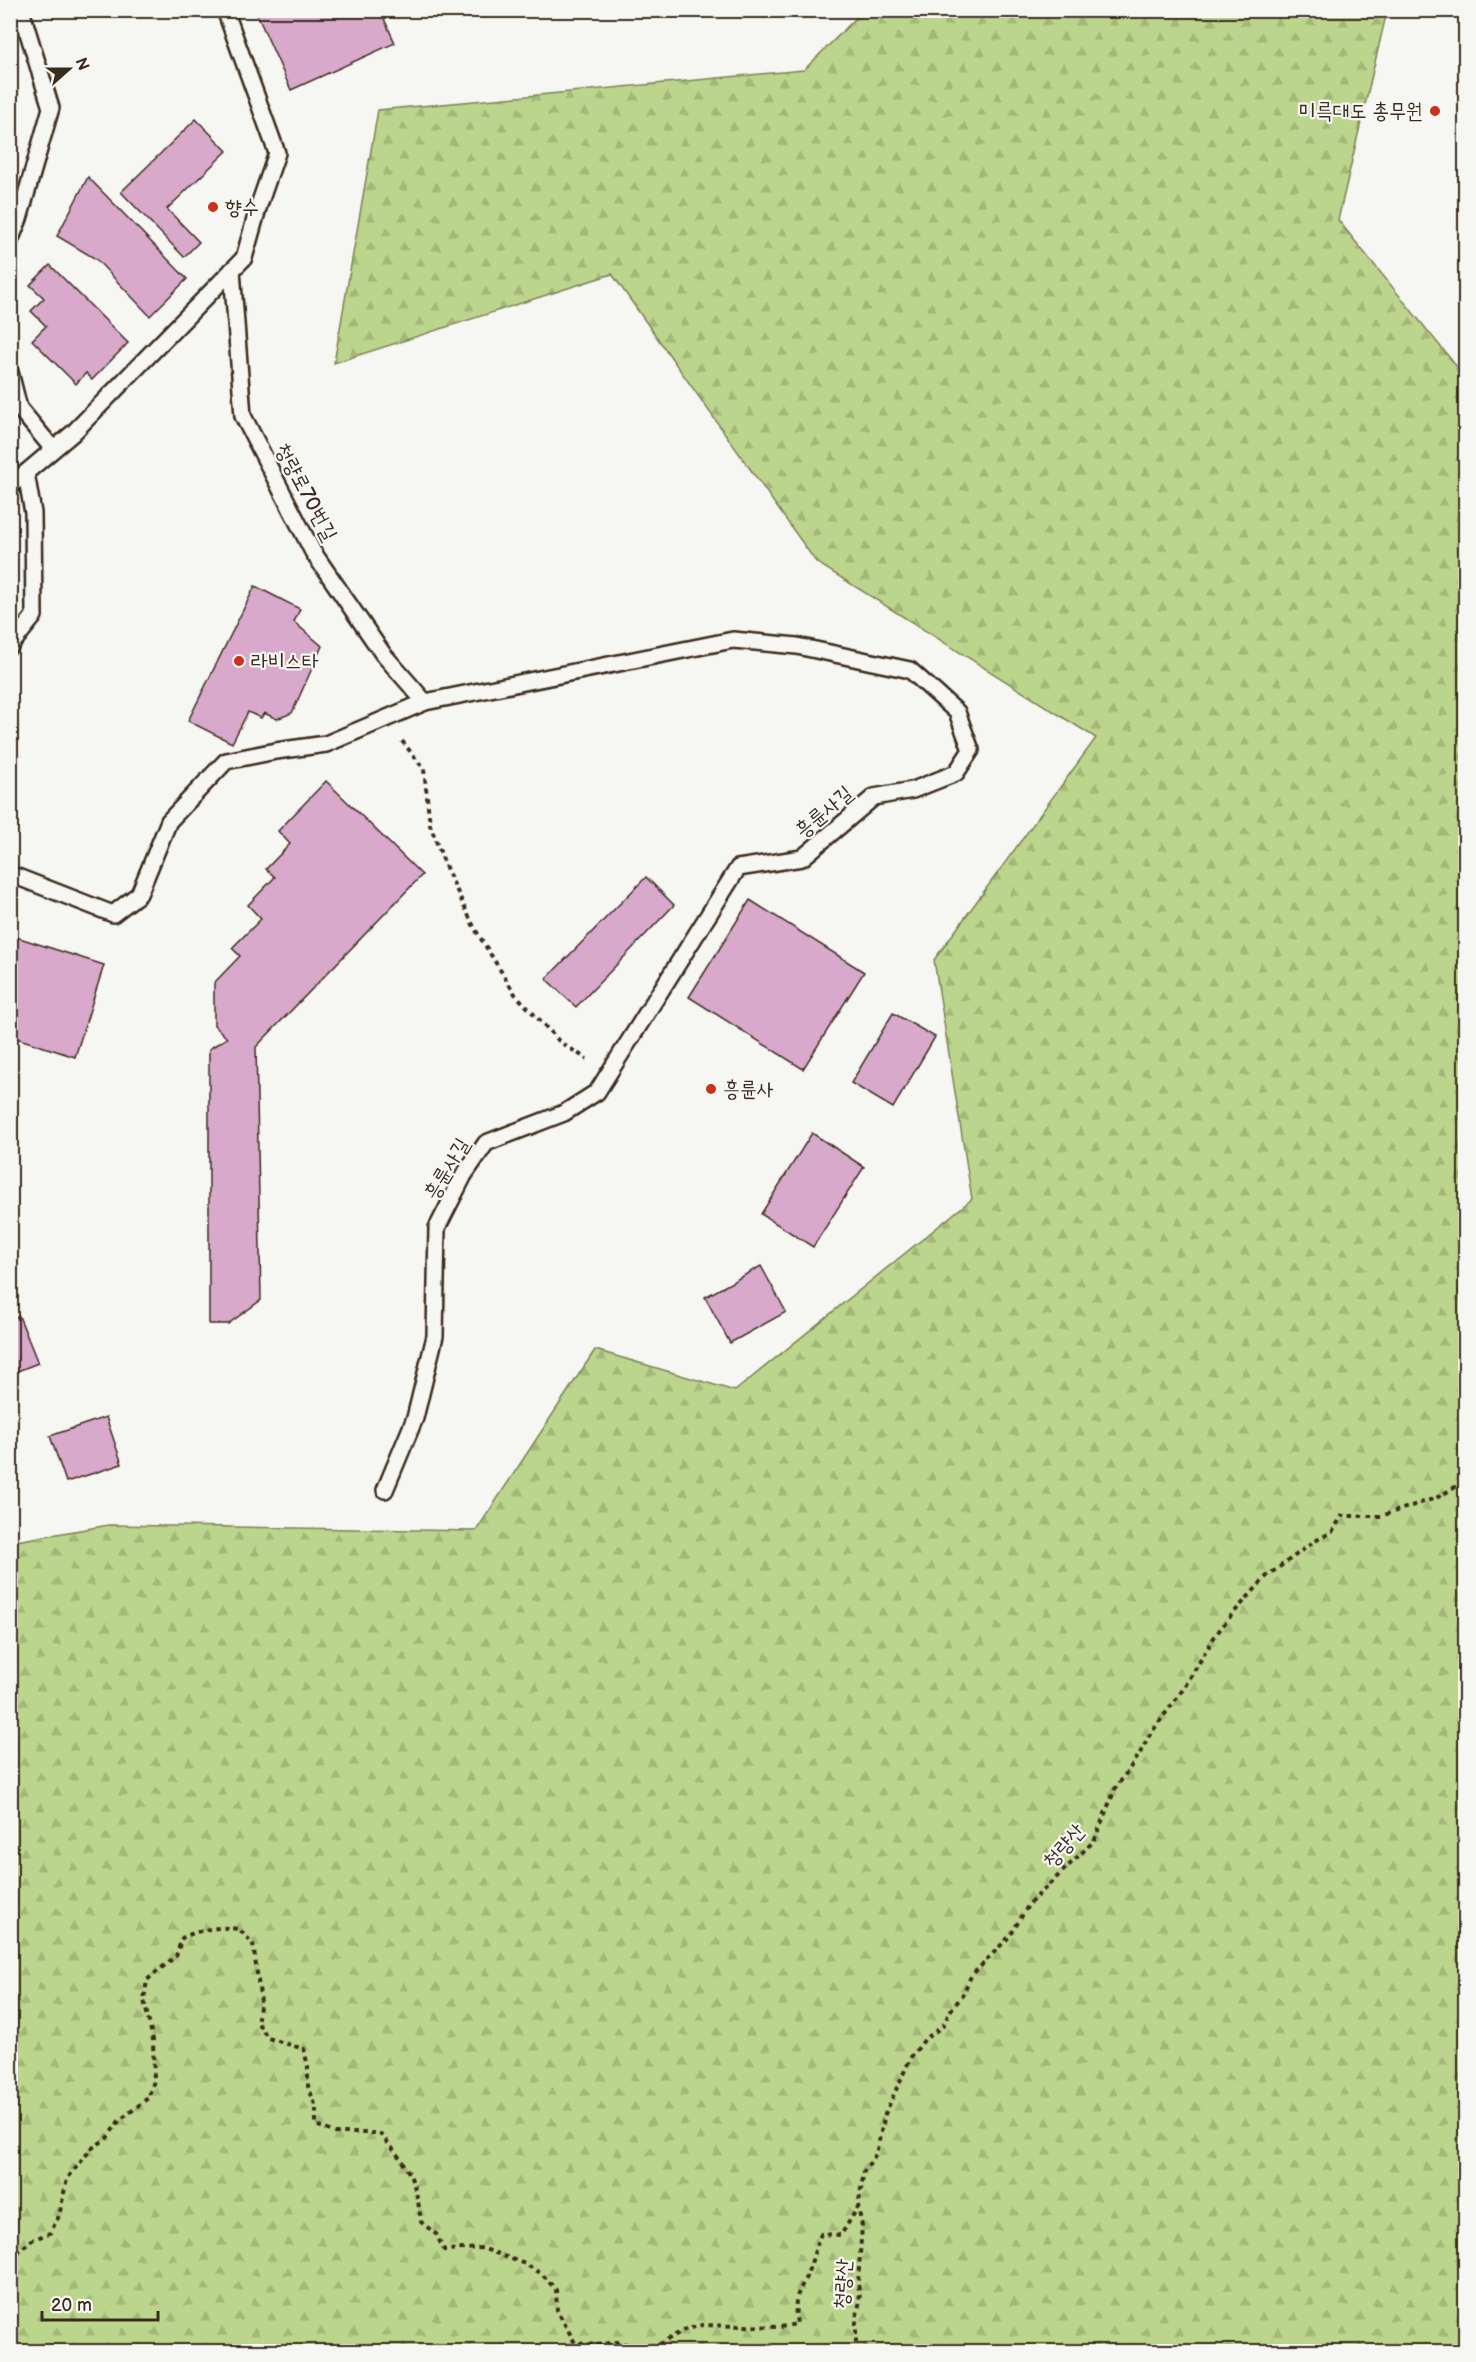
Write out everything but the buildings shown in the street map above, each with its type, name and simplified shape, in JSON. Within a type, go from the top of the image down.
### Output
[{"type":"lane","points":[[10,241],[20,219],[51,108],[21,10]]},
{"type":"lane","points":[[10,486],[73,433],[244,258],[259,205],[278,153],[225,10]]},
{"type":"lane","name":"청량로70번길","points":[[232,270],[243,416],[313,552],[382,654],[424,702]]},
{"type":"lane","points":[[10,372],[19,408],[53,449]]},
{"type":"lane","points":[[10,645],[34,616],[33,513],[27,473]]},
{"type":"lane","name":"흥륜사길","points":[[385,1490],[416,1418],[435,1336],[437,1228],[464,1175],[486,1143],[564,1113],[597,1092],[738,868],[802,858],[874,797],[913,790],[956,773],[970,750],[957,712],[910,670],[797,646],[733,640],[424,702]]},
{"type":"lane","points":[[10,874],[112,914],[139,894],[169,821],[226,761],[326,744],[424,702]]},
{"type":"path","points":[[385,719],[424,769],[430,825],[447,870],[475,929],[515,994],[560,1042],[609,1073]]},
{"type":"path","name":"청량산","points":[[856,2352],[862,2226],[858,2207],[864,2171],[876,2154],[889,2104],[911,2056],[925,2039],[943,2026],[950,2011],[962,1996],[971,1976],[1010,1936],[1029,1904],[1094,1841],[1115,1789],[1139,1755],[1149,1736],[1184,1689],[1215,1636],[1267,1576],[1332,1532],[1342,1515],[1381,1516],[1437,1498],[1466,1481]]},
{"type":"path","points":[[10,2259],[32,2240],[50,2233],[59,2216],[67,2179],[91,2149],[106,2138],[119,2121],[148,2098],[154,2081],[153,2040],[144,2000],[147,1980],[176,1956],[182,1938],[199,1930],[221,1927],[239,1929],[253,1944],[261,2002],[257,2022],[268,2038],[304,2049],[308,2067],[308,2086],[315,2107],[316,2125],[335,2133],[379,2133],[405,2163],[414,2183],[421,2222],[436,2234],[444,2250],[482,2248],[525,2264],[542,2274],[556,2290],[557,2310],[575,2343],[598,2345],[617,2342],[635,2346],[658,2345],[684,2330],[702,2325],[780,2327],[797,2324],[794,2304],[821,2234],[841,2235],[858,2207]]},
{"type":"green space","points":[[863,11],[1387,11],[1338,220],[1466,378],[1465,2351],[11,2351],[11,1542],[109,1525],[476,1531],[595,1350],[735,1391],[972,1199],[934,960],[1096,738],[816,562],[612,274],[334,363],[378,110],[804,70]]},
{"type":"place","name":"미륵대도 총무원","points":[[1435,111]]},
{"type":"place","name":"향수","points":[[213,207]]},
{"type":"place","name":"라비스타","points":[[239,661]]},
{"type":"place","name":"흥륜사","points":[[711,1089]]}]
